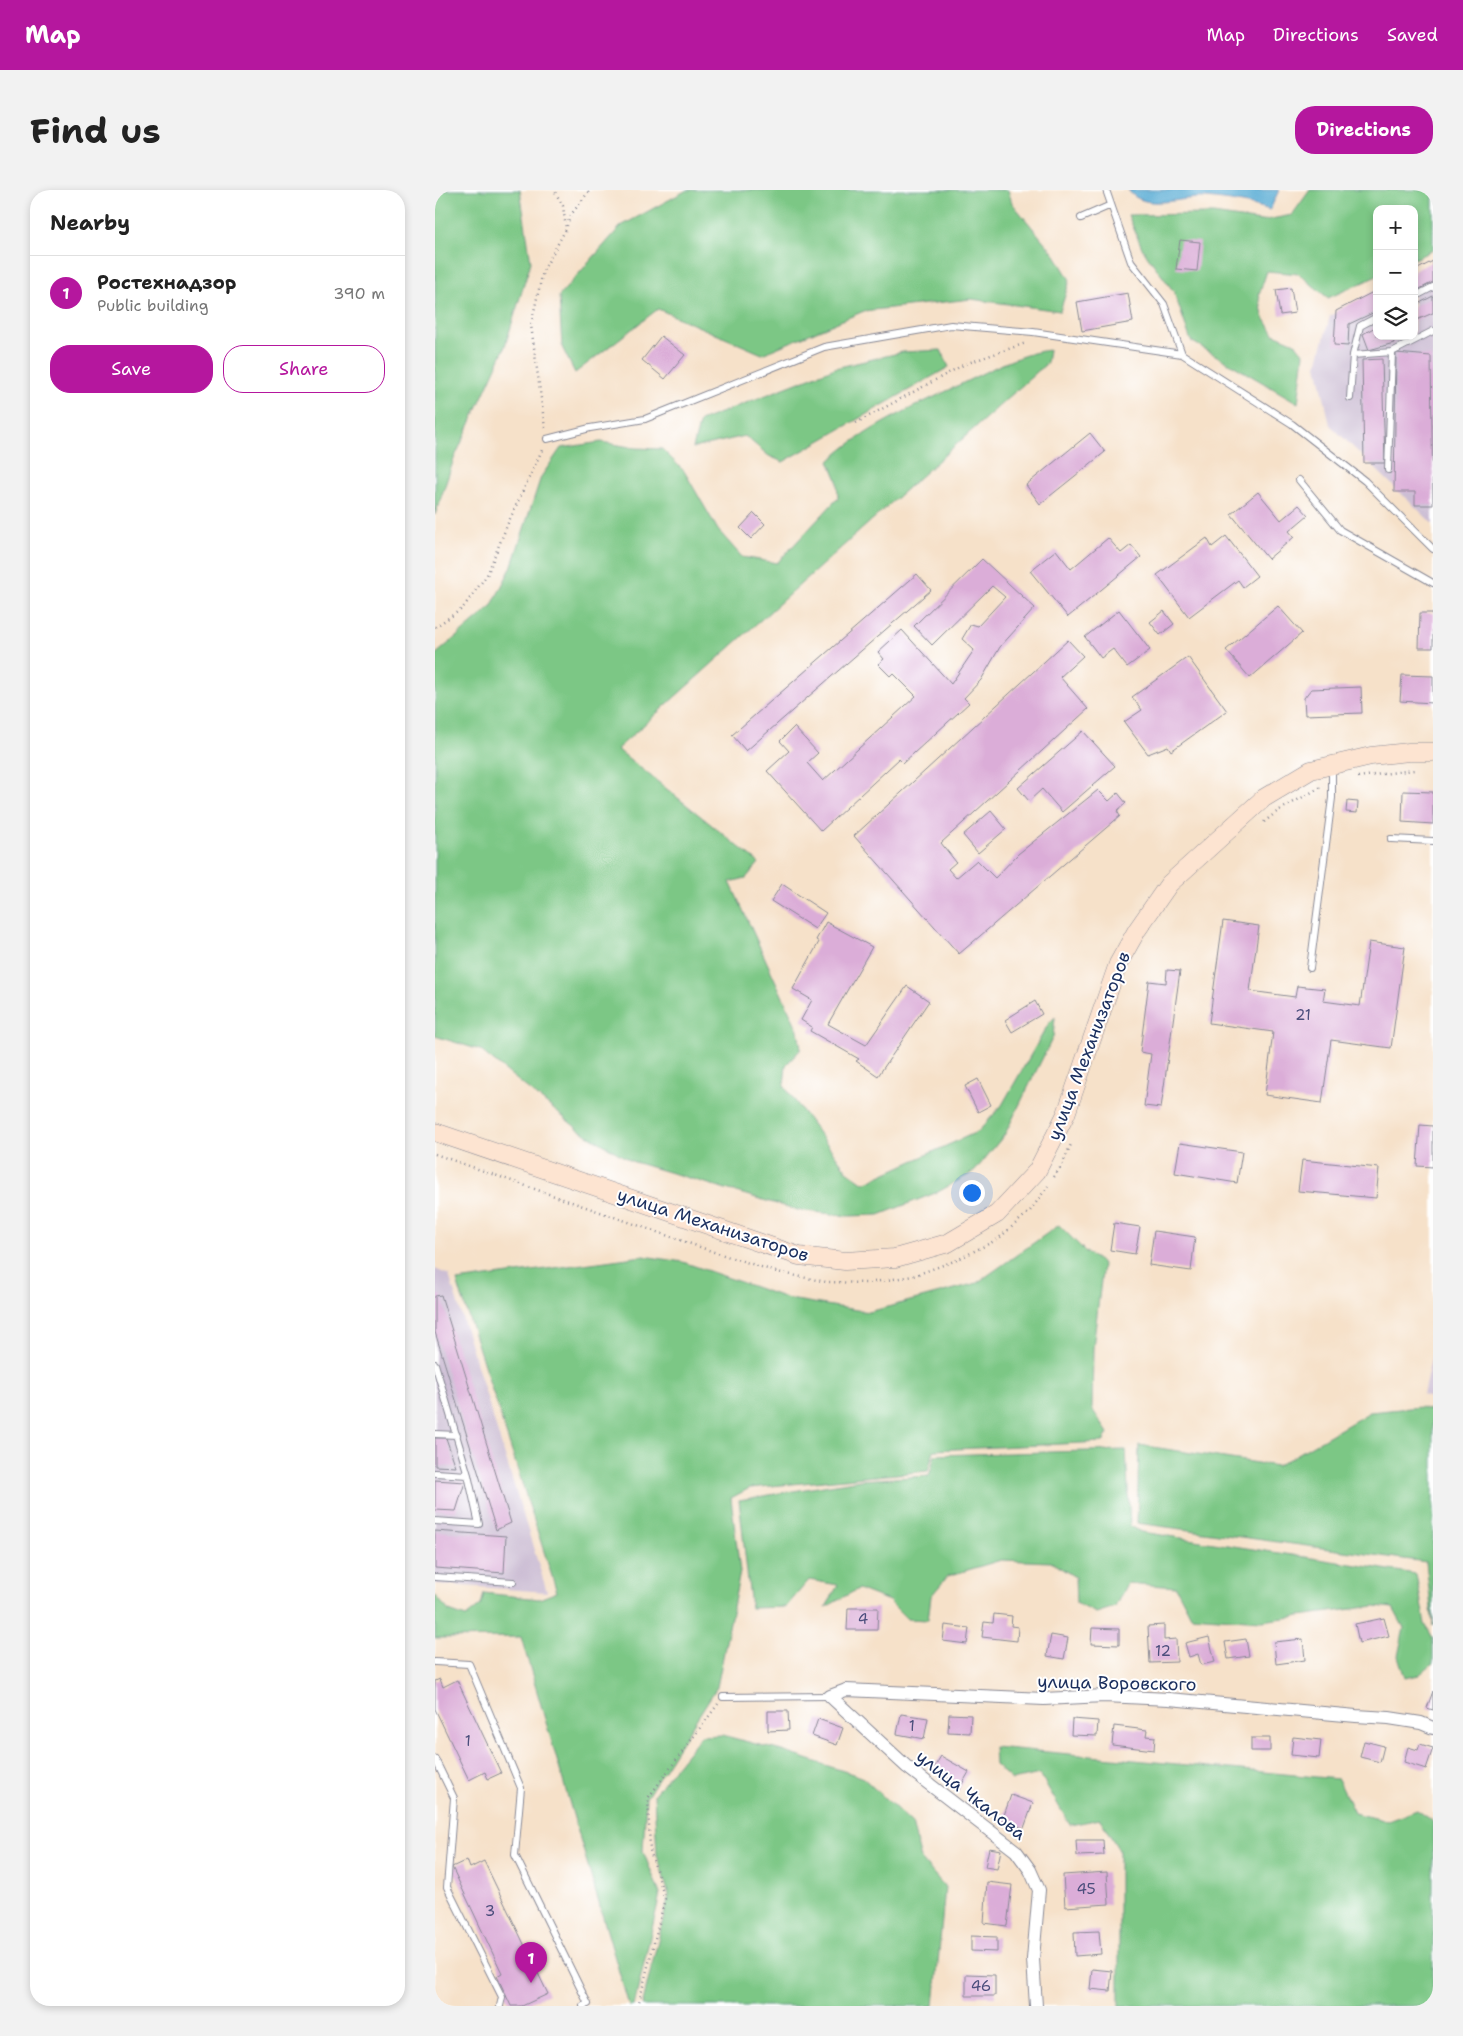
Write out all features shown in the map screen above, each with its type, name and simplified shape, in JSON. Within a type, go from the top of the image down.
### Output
[{"type":"main road","name":"улица Механизаторов","points":[[435,1132],[799,1256],[845,1261],[895,1258],[948,1243],[997,1214],[1037,1172],[1066,1114],[1118,964],[1137,930],[1169,884],[1264,798],[1311,770],[1371,756],[1409,752],[1433,752]]},
{"type":"street","name":"улица Воровского","points":[[831,1696],[846,1690],[1044,1699],[1103,1696],[1169,1699],[1389,1718],[1421,1723],[1433,1728]]},
{"type":"street","name":"улица Чкалова","points":[[831,1696],[907,1767],[1016,1851],[1030,1870],[1039,1890],[1033,1959],[1036,2006]]},
{"type":"lane","points":[[1106,190],[1131,262],[1164,304],[1182,354]]},
{"type":"lane","points":[[1081,218],[1111,205]]},
{"type":"lane","points":[[1418,295],[1433,287]]},
{"type":"lane","points":[[1350,398],[1353,355],[1360,326],[1373,319]]},
{"type":"lane","points":[[547,439],[590,428],[645,419],[823,347],[951,325],[1049,335],[1182,354],[1292,424],[1365,481],[1433,549]]},
{"type":"lane","points":[[1353,355],[1392,352],[1433,331]]},
{"type":"lane","points":[[1388,470],[1392,352]]},
{"type":"lane","points":[[1299,480],[1340,530],[1433,583]]},
{"type":"lane","points":[[1310,968],[1332,798],[1332,766]]},
{"type":"lane","points":[[1391,839],[1433,840]]},
{"type":"lane","points":[[435,1364],[438,1389],[457,1436],[479,1524],[435,1521]]},
{"type":"lane","points":[[435,1434],[457,1436]]},
{"type":"lane","points":[[435,1473],[468,1475]]},
{"type":"lane","points":[[435,1577],[513,1582]]},
{"type":"lane","points":[[435,1662],[469,1664],[521,1788],[515,1855],[587,2005]]},
{"type":"lane","points":[[723,1697],[831,1696]]},
{"type":"lane","points":[[435,1759],[454,1798],[447,1886],[502,1997],[500,2006]]},
{"type":"path","points":[[554,190],[563,206],[566,229]]},
{"type":"path","points":[[435,627],[462,609],[487,575],[508,523],[547,439],[531,325],[543,271],[571,216],[590,190]]},
{"type":"path","points":[[856,423],[965,364],[1049,335]]},
{"type":"path","points":[[1257,828],[1286,806],[1317,788],[1351,778],[1414,770]]},
{"type":"path","points":[[435,1154],[777,1272],[825,1282],[867,1283],[913,1276],[957,1260],[998,1239],[1030,1211],[1062,1165],[1073,1138]]},
{"type":"path","points":[[638,2006],[665,1898],[650,1850],[649,1798],[723,1697]]},
{"type":"shaded area","points":[[1433,265],[1433,524],[1330,425],[1317,365],[1330,316],[1373,295],[1373,340],[1418,340],[1418,272]]},
{"type":"shaded area","points":[[435,1269],[449,1275],[547,1592],[435,1584]]},
{"type":"shaded area","points":[[1433,1349],[1433,1399],[1423,1395]]},
{"type":"green space","points":[[435,190],[520,190],[531,262],[504,349],[454,459],[435,515]]},
{"type":"green space","points":[[687,190],[1008,190],[1012,203],[1055,255],[1070,280],[1060,311],[971,299],[864,311],[762,354],[658,309],[575,373],[562,347],[559,296],[621,226]]},
{"type":"green space","points":[[1310,190],[1433,190],[1433,250],[1418,257],[1418,205],[1373,205],[1373,278],[1328,298],[1299,274],[1267,271],[1259,295],[1263,316],[1274,334],[1295,343],[1304,354],[1298,403],[1191,341],[1174,292],[1143,250],[1128,215],[1213,214],[1261,221],[1292,215]]},
{"type":"green space","points":[[941,350],[949,367],[783,462],[769,456],[745,436],[693,448],[700,421],[835,368],[903,352]]},
{"type":"green space","points":[[1049,350],[1047,363],[617,749],[759,863],[746,878],[730,882],[798,1030],[801,1049],[786,1065],[784,1086],[847,1171],[864,1183],[979,1131],[1002,1105],[1049,1023],[1055,1017],[1053,1037],[1005,1134],[975,1171],[938,1192],[879,1215],[849,1216],[797,1210],[631,1161],[578,1129],[480,1050],[435,1036],[435,655],[491,607],[511,568],[541,477],[561,448],[601,442],[636,448],[662,449],[684,471],[718,530],[742,557],[777,563],[838,498],[837,480],[829,461],[843,449],[874,428],[906,410],[1013,359]]},
{"type":"green space","points":[[1059,1225],[1086,1252],[1103,1264],[1093,1348],[1092,1409],[1108,1433],[1103,1442],[934,1450],[928,1471],[750,1488],[731,1498],[740,1572],[717,1687],[646,1798],[643,1851],[660,1894],[634,2006],[629,2006],[521,1637],[435,1638],[435,1595],[449,1611],[466,1617],[481,1605],[484,1593],[539,1599],[557,1592],[457,1281],[643,1256],[683,1262],[789,1299],[869,1312],[977,1283]]},
{"type":"green space","points":[[1420,1407],[1433,1411],[1433,1626],[1426,1562],[1137,1523],[1139,1445],[1277,1466],[1370,1412]]},
{"type":"green space","points":[[1126,1450],[1130,1526],[1142,1532],[1416,1574],[1425,1624],[1433,1638],[1433,1663],[1419,1675],[1405,1678],[1398,1656],[1404,1628],[1393,1608],[1375,1606],[1262,1621],[1191,1616],[1176,1587],[1127,1583],[1115,1607],[1096,1613],[1076,1603],[1075,1577],[1051,1562],[1001,1560],[948,1576],[931,1596],[928,1620],[907,1619],[889,1601],[858,1589],[826,1607],[838,1585],[809,1580],[786,1607],[751,1608],[739,1500],[860,1480],[929,1476],[935,1455]]},
{"type":"green space","points":[[722,1735],[782,1751],[862,1777],[912,1823],[921,1859],[945,1887],[934,2006],[642,2006],[669,1895],[657,1855],[654,1794],[701,1736]]},
{"type":"green space","points":[[994,1747],[1338,1779],[1354,1813],[1388,1821],[1417,1810],[1433,1821],[1433,2006],[1119,2006],[1119,1850],[1100,1819],[1070,1825],[1040,1774],[1012,1780],[995,1765]]},
{"type":"water","points":[[1128,190],[1279,190],[1270,210],[1238,202],[1205,198],[1164,202],[1144,201],[1135,197]]},
{"type":"building","points":[[1180,240],[1200,242],[1197,271],[1176,269]]},
{"type":"building","points":[[1433,261],[1433,282],[1418,290],[1418,269]]},
{"type":"building","points":[[1291,288],[1295,313],[1280,315],[1276,290]]},
{"type":"building","points":[[1373,292],[1373,313],[1349,324],[1348,346],[1334,345],[1336,311]]},
{"type":"building","points":[[1128,293],[1133,322],[1082,331],[1077,302]]},
{"type":"building","points":[[1433,296],[1433,313],[1418,319],[1418,304]]},
{"type":"building","points":[[1373,328],[1373,340],[1393,340],[1394,343],[1369,350],[1363,334]]},
{"type":"building","points":[[661,336],[685,355],[665,379],[642,360]]},
{"type":"building","points":[[1396,353],[1431,356],[1433,505],[1415,505],[1415,492],[1394,492]]},
{"type":"building","points":[[1382,359],[1385,463],[1364,463],[1362,360]]},
{"type":"building","points":[[1090,433],[1105,452],[1040,504],[1026,485]]},
{"type":"building","points":[[1258,492],[1281,520],[1299,505],[1308,515],[1289,531],[1294,537],[1268,559],[1231,514]]},
{"type":"building","points":[[754,513],[765,524],[751,539],[740,528]]},
{"type":"building","points":[[1226,536],[1257,576],[1243,587],[1238,580],[1189,617],[1157,575],[1207,538],[1212,547]]},
{"type":"building","points":[[1108,538],[1121,553],[1131,545],[1141,557],[1068,617],[1030,571],[1056,550],[1071,569]]},
{"type":"building","points":[[982,559],[1035,608],[1000,647],[981,680],[964,698],[969,703],[903,763],[899,759],[821,831],[767,771],[789,751],[780,741],[794,727],[818,753],[807,763],[823,781],[916,696],[893,673],[890,676],[878,664],[884,659],[878,652],[902,630],[951,684],[974,650],[962,639],[971,624],[978,626],[1005,597],[992,586],[932,645],[914,626]]},
{"type":"building","points":[[917,574],[931,590],[746,751],[732,735]]},
{"type":"building","points":[[1278,606],[1302,633],[1250,678],[1226,650]]},
{"type":"building","points":[[1119,610],[1150,650],[1127,667],[1113,649],[1101,658],[1085,637]]},
{"type":"building","points":[[1164,611],[1174,624],[1160,635],[1150,622]]},
{"type":"building","points":[[1420,613],[1433,613],[1433,648],[1419,648]]},
{"type":"building","points":[[1068,640],[1083,656],[1060,677],[1088,709],[941,843],[956,862],[948,869],[956,878],[977,860],[995,878],[1018,854],[1098,790],[1109,801],[1118,793],[1126,803],[1117,811],[1120,816],[959,954],[854,836]]},
{"type":"building","points":[[1188,657],[1227,711],[1171,751],[1168,746],[1148,754],[1124,722],[1142,710],[1132,697]]},
{"type":"building","points":[[1402,675],[1433,676],[1433,703],[1400,701]]},
{"type":"building","points":[[1361,687],[1362,713],[1305,715],[1304,698],[1311,689]]},
{"type":"building","points":[[1083,731],[1115,766],[1062,812],[1042,789],[1029,801],[1018,788]]},
{"type":"building","points":[[1403,791],[1433,792],[1433,824],[1402,822]]},
{"type":"building","points":[[1347,801],[1358,802],[1357,813],[1346,812]]},
{"type":"building","points":[[991,811],[1006,829],[978,853],[963,835]]},
{"type":"building","points":[[782,884],[826,913],[815,929],[771,901]]},
{"type":"building","points":[[1223,921],[1259,926],[1250,991],[1295,997],[1297,986],[1325,989],[1323,1001],[1360,1006],[1369,942],[1405,947],[1391,1048],[1331,1040],[1322,1103],[1265,1095],[1273,1032],[1209,1023]]},
{"type":"building","points":[[826,922],[872,947],[828,1024],[866,1045],[907,986],[929,1001],[878,1076],[856,1061],[859,1059],[810,1031],[812,1027],[801,1020],[812,1000],[793,989],[819,942],[816,940]]},
{"type":"building","points":[[1167,970],[1180,971],[1161,1108],[1144,1106],[1151,1054],[1140,1052],[1149,981],[1166,983]]},
{"type":"building","points":[[1035,1001],[1042,1014],[1012,1032],[1005,1020]]},
{"type":"building","points":[[978,1079],[991,1105],[978,1112],[965,1086]]},
{"type":"building","points":[[1420,1125],[1433,1126],[1433,1167],[1417,1166]]},
{"type":"building","points":[[1180,1143],[1242,1152],[1237,1183],[1175,1173]]},
{"type":"building","points":[[1302,1160],[1379,1168],[1376,1198],[1298,1191]]},
{"type":"building","points":[[1114,1223],[1140,1227],[1135,1254],[1110,1250]]},
{"type":"building","points":[[1154,1231],[1195,1237],[1191,1271],[1149,1265]]},
{"type":"building","points":[[441,1295],[511,1523],[496,1530],[435,1332],[435,1296]]},
{"type":"building","points":[[435,1438],[446,1438],[456,1467],[435,1466]]},
{"type":"building","points":[[435,1480],[465,1482],[456,1511],[435,1510]]},
{"type":"building","points":[[435,1531],[506,1536],[504,1573],[435,1568]]},
{"type":"building","points":[[848,1608],[878,1608],[877,1630],[847,1630]]},
{"type":"building","points":[[994,1614],[1012,1616],[1011,1626],[1018,1627],[1017,1641],[982,1637],[984,1622],[993,1623]]},
{"type":"building","points":[[1384,1618],[1389,1636],[1359,1643],[1355,1624]]},
{"type":"building","points":[[945,1625],[969,1628],[967,1644],[943,1641]]},
{"type":"building","points":[[1164,1625],[1164,1640],[1176,1639],[1177,1662],[1150,1663],[1148,1626]]},
{"type":"building","points":[[1092,1628],[1119,1629],[1119,1645],[1091,1644]]},
{"type":"building","points":[[1051,1635],[1068,1638],[1064,1659],[1047,1656]]},
{"type":"building","points":[[1209,1637],[1215,1662],[1201,1665],[1198,1654],[1189,1657],[1185,1643]]},
{"type":"building","points":[[1246,1639],[1249,1656],[1228,1659],[1225,1642]]},
{"type":"building","points":[[1303,1639],[1305,1660],[1276,1664],[1274,1642]]},
{"type":"building","points":[[440,1679],[443,1687],[457,1680],[501,1773],[488,1779],[485,1772],[469,1780],[435,1709],[435,1681]]},
{"type":"building","points":[[1433,1691],[1433,1710],[1427,1708]]},
{"type":"building","points":[[768,1711],[788,1711],[789,1730],[768,1731]]},
{"type":"building","points":[[901,1714],[928,1718],[924,1739],[897,1734]]},
{"type":"building","points":[[949,1714],[971,1715],[970,1733],[948,1732]]},
{"type":"building","points":[[818,1719],[843,1728],[837,1745],[812,1736]]},
{"type":"building","points":[[1072,1719],[1098,1721],[1097,1736],[1071,1735]]},
{"type":"building","points":[[1114,1726],[1147,1730],[1146,1736],[1155,1737],[1154,1750],[1112,1745]]},
{"type":"building","points":[[1293,1737],[1321,1740],[1319,1758],[1291,1755]]},
{"type":"building","points":[[1251,1738],[1270,1738],[1270,1751],[1251,1751]]},
{"type":"building","points":[[1364,1741],[1384,1746],[1380,1762],[1360,1757]]},
{"type":"building","points":[[1420,1744],[1433,1748],[1426,1769],[1404,1762],[1408,1747],[1418,1750]]},
{"type":"building","points":[[941,1756],[969,1772],[958,1791],[947,1785],[950,1779],[933,1769]]},
{"type":"building","points":[[1011,1795],[1033,1803],[1024,1828],[1002,1821]]},
{"type":"building","points":[[1076,1840],[1103,1840],[1104,1855],[1077,1856]]},
{"type":"building","points":[[989,1848],[1001,1850],[997,1869],[985,1867]]},
{"type":"building","points":[[467,1860],[470,1868],[484,1861],[548,1994],[522,2006],[511,2006],[497,1976],[502,1973],[452,1867]]},
{"type":"building","points":[[1107,1872],[1109,1904],[1065,1907],[1063,1875]]},
{"type":"building","points":[[987,1882],[1012,1885],[1007,1926],[984,1923]]},
{"type":"building","points":[[1099,1931],[1101,1954],[1075,1956],[1074,1932]]},
{"type":"building","points":[[971,1936],[997,1937],[997,1952],[971,1951]]},
{"type":"building","points":[[1092,1969],[1112,1971],[1110,1991],[1090,1989]]},
{"type":"building","points":[[966,1974],[995,1975],[995,1996],[966,1996]]},
{"type":"place","name":"Ростехнадзор","points":[[531,1983]]}]
